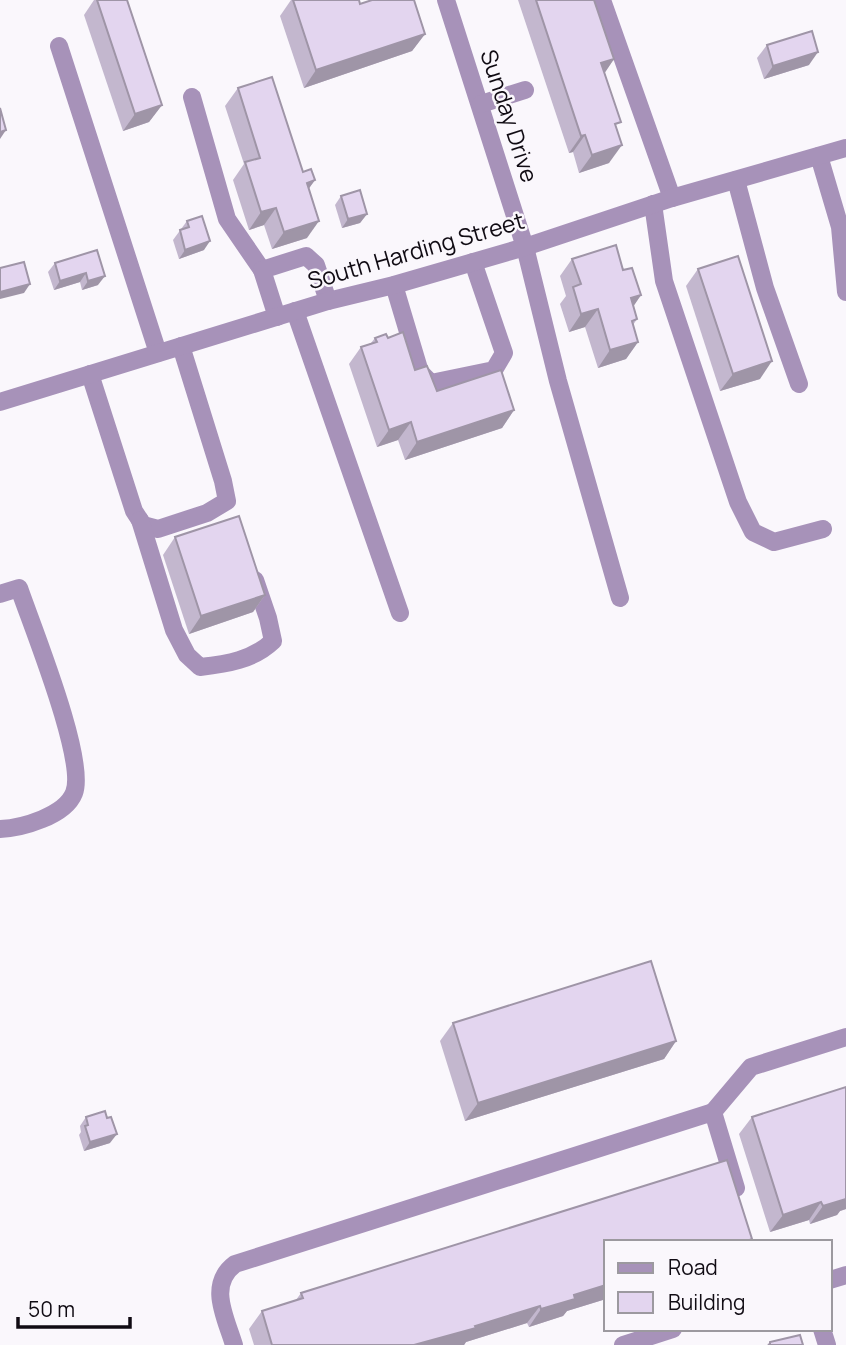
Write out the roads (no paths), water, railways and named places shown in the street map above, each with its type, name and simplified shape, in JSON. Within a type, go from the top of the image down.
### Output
[{"type":"street","name":"Sunday Drive","points":[[446,0],[524,247],[558,381],[620,598]]},
{"type":"street","points":[[602,0],[672,198]]},
{"type":"street","points":[[59,46],[158,353]]},
{"type":"street","points":[[481,104],[525,90]]},
{"type":"street","points":[[192,97],[227,219],[262,270],[277,317]]},
{"type":"street","name":"South Harding Street","points":[[0,402],[328,301],[474,262],[672,198],[846,148]]},
{"type":"street","points":[[819,156],[839,227],[846,292]]},
{"type":"street","points":[[736,180],[765,288],[799,384]]},
{"type":"street","points":[[653,204],[664,281],[737,502],[753,532],[774,542],[823,529]]},
{"type":"street","points":[[262,270],[306,256],[316,265],[328,301]]},
{"type":"street","points":[[394,285],[420,372],[431,383],[494,370],[505,353],[474,262]]},
{"type":"street","points":[[295,311],[400,613]]},
{"type":"street","points":[[90,374],[134,511],[143,524],[158,529],[229,507],[181,346]]},
{"type":"street","points":[[140,520],[174,630],[187,655],[200,667],[246,658],[273,641],[250,566]]},
{"type":"street","points":[[0,594],[19,588],[58,697],[74,757],[76,776],[74,795],[53,815],[20,827],[0,829]]},
{"type":"street","points":[[234,1345],[220,1296],[225,1272],[235,1265],[713,1112],[751,1067],[846,1037]]},
{"type":"street","points":[[713,1112],[740,1203]]},
{"type":"street","points":[[623,1345],[667,1331]]}]
